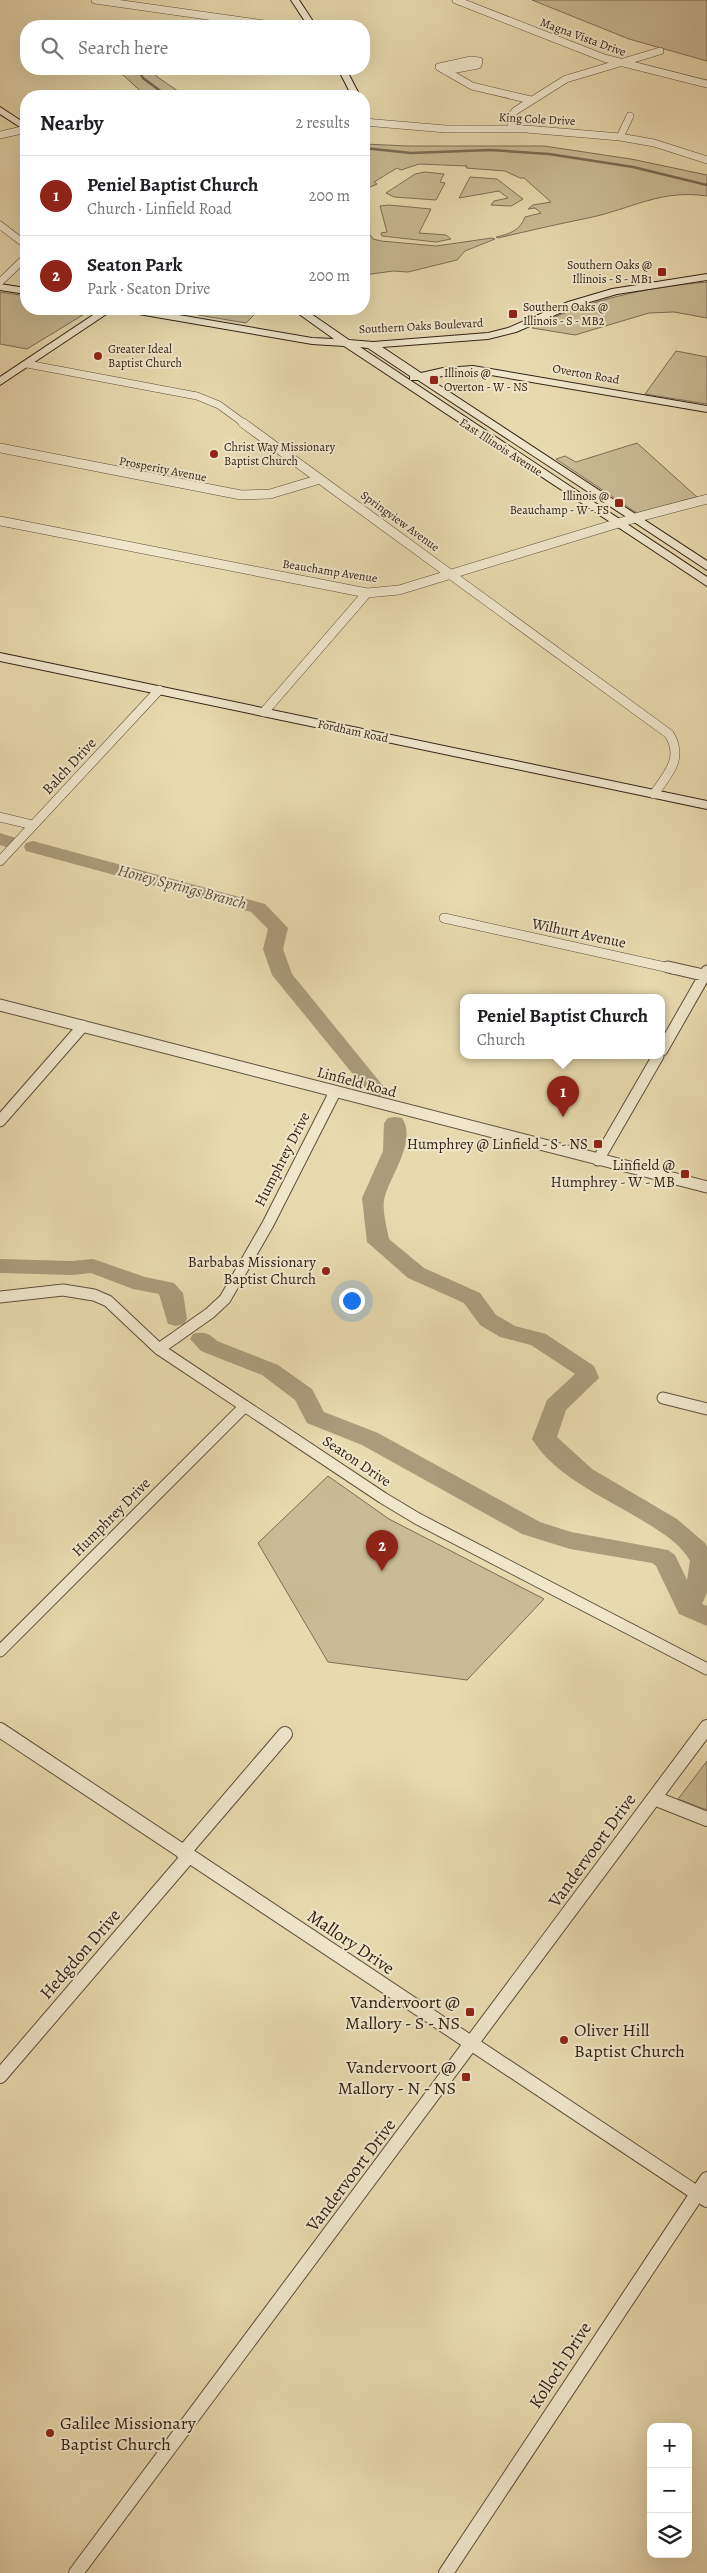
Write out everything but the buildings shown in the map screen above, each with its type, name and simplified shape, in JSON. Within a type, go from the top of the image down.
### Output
[{"type":"street","points":[[95,0],[240,20]]},
{"type":"street","points":[[129,5],[156,0]]},
{"type":"street","points":[[295,0],[308,20]]},
{"type":"street","name":"Magna Vista Drive","points":[[456,0],[557,41],[622,64],[707,84]]},
{"type":"street","points":[[512,128],[512,115],[566,79],[622,64],[660,51]]},
{"type":"street","points":[[446,71],[478,65],[481,62],[471,60],[439,67],[454,79],[472,88],[532,100]]},
{"type":"street","points":[[345,75],[353,90]]},
{"type":"street","points":[[0,98],[20,112]]},
{"type":"street","points":[[0,110],[20,125]]},
{"type":"street","points":[[620,137],[630,116]]},
{"type":"street","name":"King Cole Drive","points":[[370,123],[446,129],[512,128],[620,137],[654,143],[707,160]]},
{"type":"street","points":[[0,135],[20,130]]},
{"type":"street","points":[[0,225],[20,240]]},
{"type":"street","points":[[0,282],[20,264]]},
{"type":"street","name":"Southern Oaks Boulevard","points":[[359,341],[405,343],[478,338],[572,304],[616,291],[707,270]]},
{"type":"street","name":"Southern Oaks Boulevard","points":[[670,278],[707,277]]},
{"type":"street","points":[[0,287],[20,290]]},
{"type":"street","points":[[0,382],[100,315]]},
{"type":"street","points":[[162,315],[312,341],[359,341]]},
{"type":"street","name":"East Illinois Avenue","points":[[309,315],[388,356],[707,566]]},
{"type":"street","name":"Southern Oaks Boulevard","points":[[359,341],[499,330]]},
{"type":"street","name":"East Illinois Avenue","points":[[359,341],[401,381],[707,582]]},
{"type":"street","points":[[388,356],[393,349],[405,343]]},
{"type":"street","name":"Springview Avenue","points":[[27,364],[209,400],[453,574],[669,734],[676,743],[678,751],[675,762],[654,794]]},
{"type":"street","name":"Overton Road","points":[[401,381],[455,369],[481,370],[707,409]]},
{"type":"street","name":"Prosperity Avenue","points":[[0,448],[241,495],[270,494],[320,479]]},
{"type":"street","name":"Beauchamp Avenue","points":[[0,521],[367,593],[399,590],[618,523],[707,499]]},
{"type":"street","points":[[264,712],[367,593]]},
{"type":"street","name":"Fordham Road","points":[[0,657],[707,804]]},
{"type":"street","name":"Balch Drive","points":[[0,861],[159,690]]},
{"type":"street","points":[[0,817],[33,825]]},
{"type":"street","name":"Wilhurt Avenue","points":[[444,918],[706,974]]},
{"type":"street","points":[[665,1045],[706,974]]},
{"type":"street","name":"Linfield Road","points":[[0,1005],[707,1187]]},
{"type":"street","points":[[0,1121],[83,1026]]},
{"type":"street","points":[[598,1160],[656,1059]]},
{"type":"street","name":"Humphrey Drive","points":[[160,1349],[210,1313],[225,1299],[268,1224],[335,1092]]},
{"type":"street","name":"Seaton Drive","points":[[0,1297],[38,1291],[79,1290],[107,1300],[160,1349],[418,1520],[707,1669]]},
{"type":"street","points":[[663,1398],[707,1410]]},
{"type":"street","name":"Humphrey Drive","points":[[0,1651],[245,1406]]},
{"type":"street","name":"Vandervoort Drive","points":[[76,2573],[472,2045],[707,1727]]},
{"type":"street","name":"Mallory Drive","points":[[0,1730],[185,1855],[702,2197]]},
{"type":"street","name":"Hedgdon Drive","points":[[0,2076],[285,1734]]},
{"type":"street","points":[[654,1798],[707,1820]]},
{"type":"street","name":"Kolloch Drive","points":[[446,2573],[702,2197],[707,2179]]},
{"type":"shaded area","points":[[532,0],[707,0],[707,61],[629,39]]},
{"type":"shaded area","points":[[123,75],[156,75],[176,90],[139,90]]},
{"type":"shaded area","points":[[370,144],[544,146],[631,159],[707,175],[707,196],[675,195],[660,198],[604,214],[498,238],[496,237],[517,229],[525,217],[541,213],[535,208],[528,209],[533,205],[551,202],[524,178],[505,171],[466,168],[467,166],[419,164],[401,170],[397,168],[374,182],[377,184],[370,187]]},
{"type":"shaded area","points":[[425,172],[444,174],[440,182],[445,183],[436,200],[394,197],[386,193],[415,174]]},
{"type":"shaded area","points":[[470,177],[497,179],[523,199],[511,206],[491,205],[494,201],[508,198],[499,191],[459,198]]},
{"type":"shaded area","points":[[389,205],[431,209],[419,233],[446,235],[451,239],[436,242],[382,236],[381,233],[387,232],[380,206]]},
{"type":"shaded area","points":[[370,234],[373,239],[381,241],[436,246],[495,239],[465,251],[457,260],[408,272],[393,271],[370,274]]},
{"type":"shaded area","points":[[707,282],[707,318],[674,312],[649,313],[575,335],[532,328],[573,310],[617,296],[662,287]]},
{"type":"shaded area","points":[[0,292],[20,295],[20,315],[83,315],[27,349],[0,344]]},
{"type":"shaded area","points":[[198,315],[254,315],[246,323]]},
{"type":"shaded area","points":[[676,351],[707,357],[707,404],[645,394]]},
{"type":"shaded area","points":[[637,443],[697,497],[637,513],[556,459],[565,456],[576,462]]},
{"type":"shaded area","points":[[328,1476],[389,1519],[544,1599],[467,1680],[328,1662],[258,1543]]},
{"type":"shaded area","points":[[707,1761],[707,1810],[678,1799]]},
{"type":"waterway","points":[[141,75],[159,90]]},
{"type":"waterway","points":[[370,149],[411,153],[490,150],[549,154],[633,167],[707,185]]},
{"type":"waterway","name":"Honey Springs Branch","points":[[0,839],[9,842]]},
{"type":"waterway","name":"Honey Springs Branch","points":[[33,847],[258,908],[278,928],[273,949],[282,975],[377,1091]]},
{"type":"waterway","name":"Honey Springs Branch","points":[[395,1123],[394,1151],[373,1198],[378,1242],[416,1273],[472,1298],[488,1320],[508,1332],[538,1339],[586,1371],[587,1378],[555,1406],[544,1439],[579,1471],[669,1525],[685,1537],[696,1549],[702,1561],[702,1572],[688,1608]]},
{"type":"waterway","points":[[0,1266],[72,1268],[93,1266],[141,1284],[166,1288],[172,1293],[176,1319]]},
{"type":"waterway","points":[[201,1339],[209,1346],[270,1370],[304,1395],[315,1417],[370,1439],[531,1528],[570,1540],[659,1556],[666,1561],[688,1608]]},
{"type":"waterway","name":"Honey Springs Branch","points":[[688,1608],[707,1617]]},
{"type":"place","name":"Southern Oaks @ Illinois - S - MB1","points":[[662,272]]},
{"type":"place","name":"Southern Oaks @ Illinois - S - MB2","points":[[513,314]]},
{"type":"place","name":"Greater Ideal Baptist Church","points":[[98,356]]},
{"type":"place","name":"Illinois @ Overton - W - NS","points":[[434,380]]},
{"type":"place","name":"Christ Way Missionary Baptist Church","points":[[214,454]]},
{"type":"place","name":"Illinois @ Beauchamp - W - FS","points":[[619,503]]},
{"type":"place","name":"Peniel Baptist Church","points":[[563,1117]]},
{"type":"place","name":"Humphrey @ Linfield - S - NS","points":[[598,1144]]},
{"type":"place","name":"Linfield @ Humphrey - W - MB","points":[[685,1174]]},
{"type":"place","name":"Barbabas Missionary Baptist Church","points":[[326,1271]]},
{"type":"place","name":"Seaton Park","points":[[382,1571]]},
{"type":"place","name":"Vandervoort @ Mallory - S - NS","points":[[470,2012]]},
{"type":"place","name":"Oliver Hill Baptist Church","points":[[564,2040]]},
{"type":"place","name":"Vandervoort @ Mallory - N - NS","points":[[466,2077]]},
{"type":"place","name":"Galilee Missionary Baptist Church","points":[[50,2433]]}]
